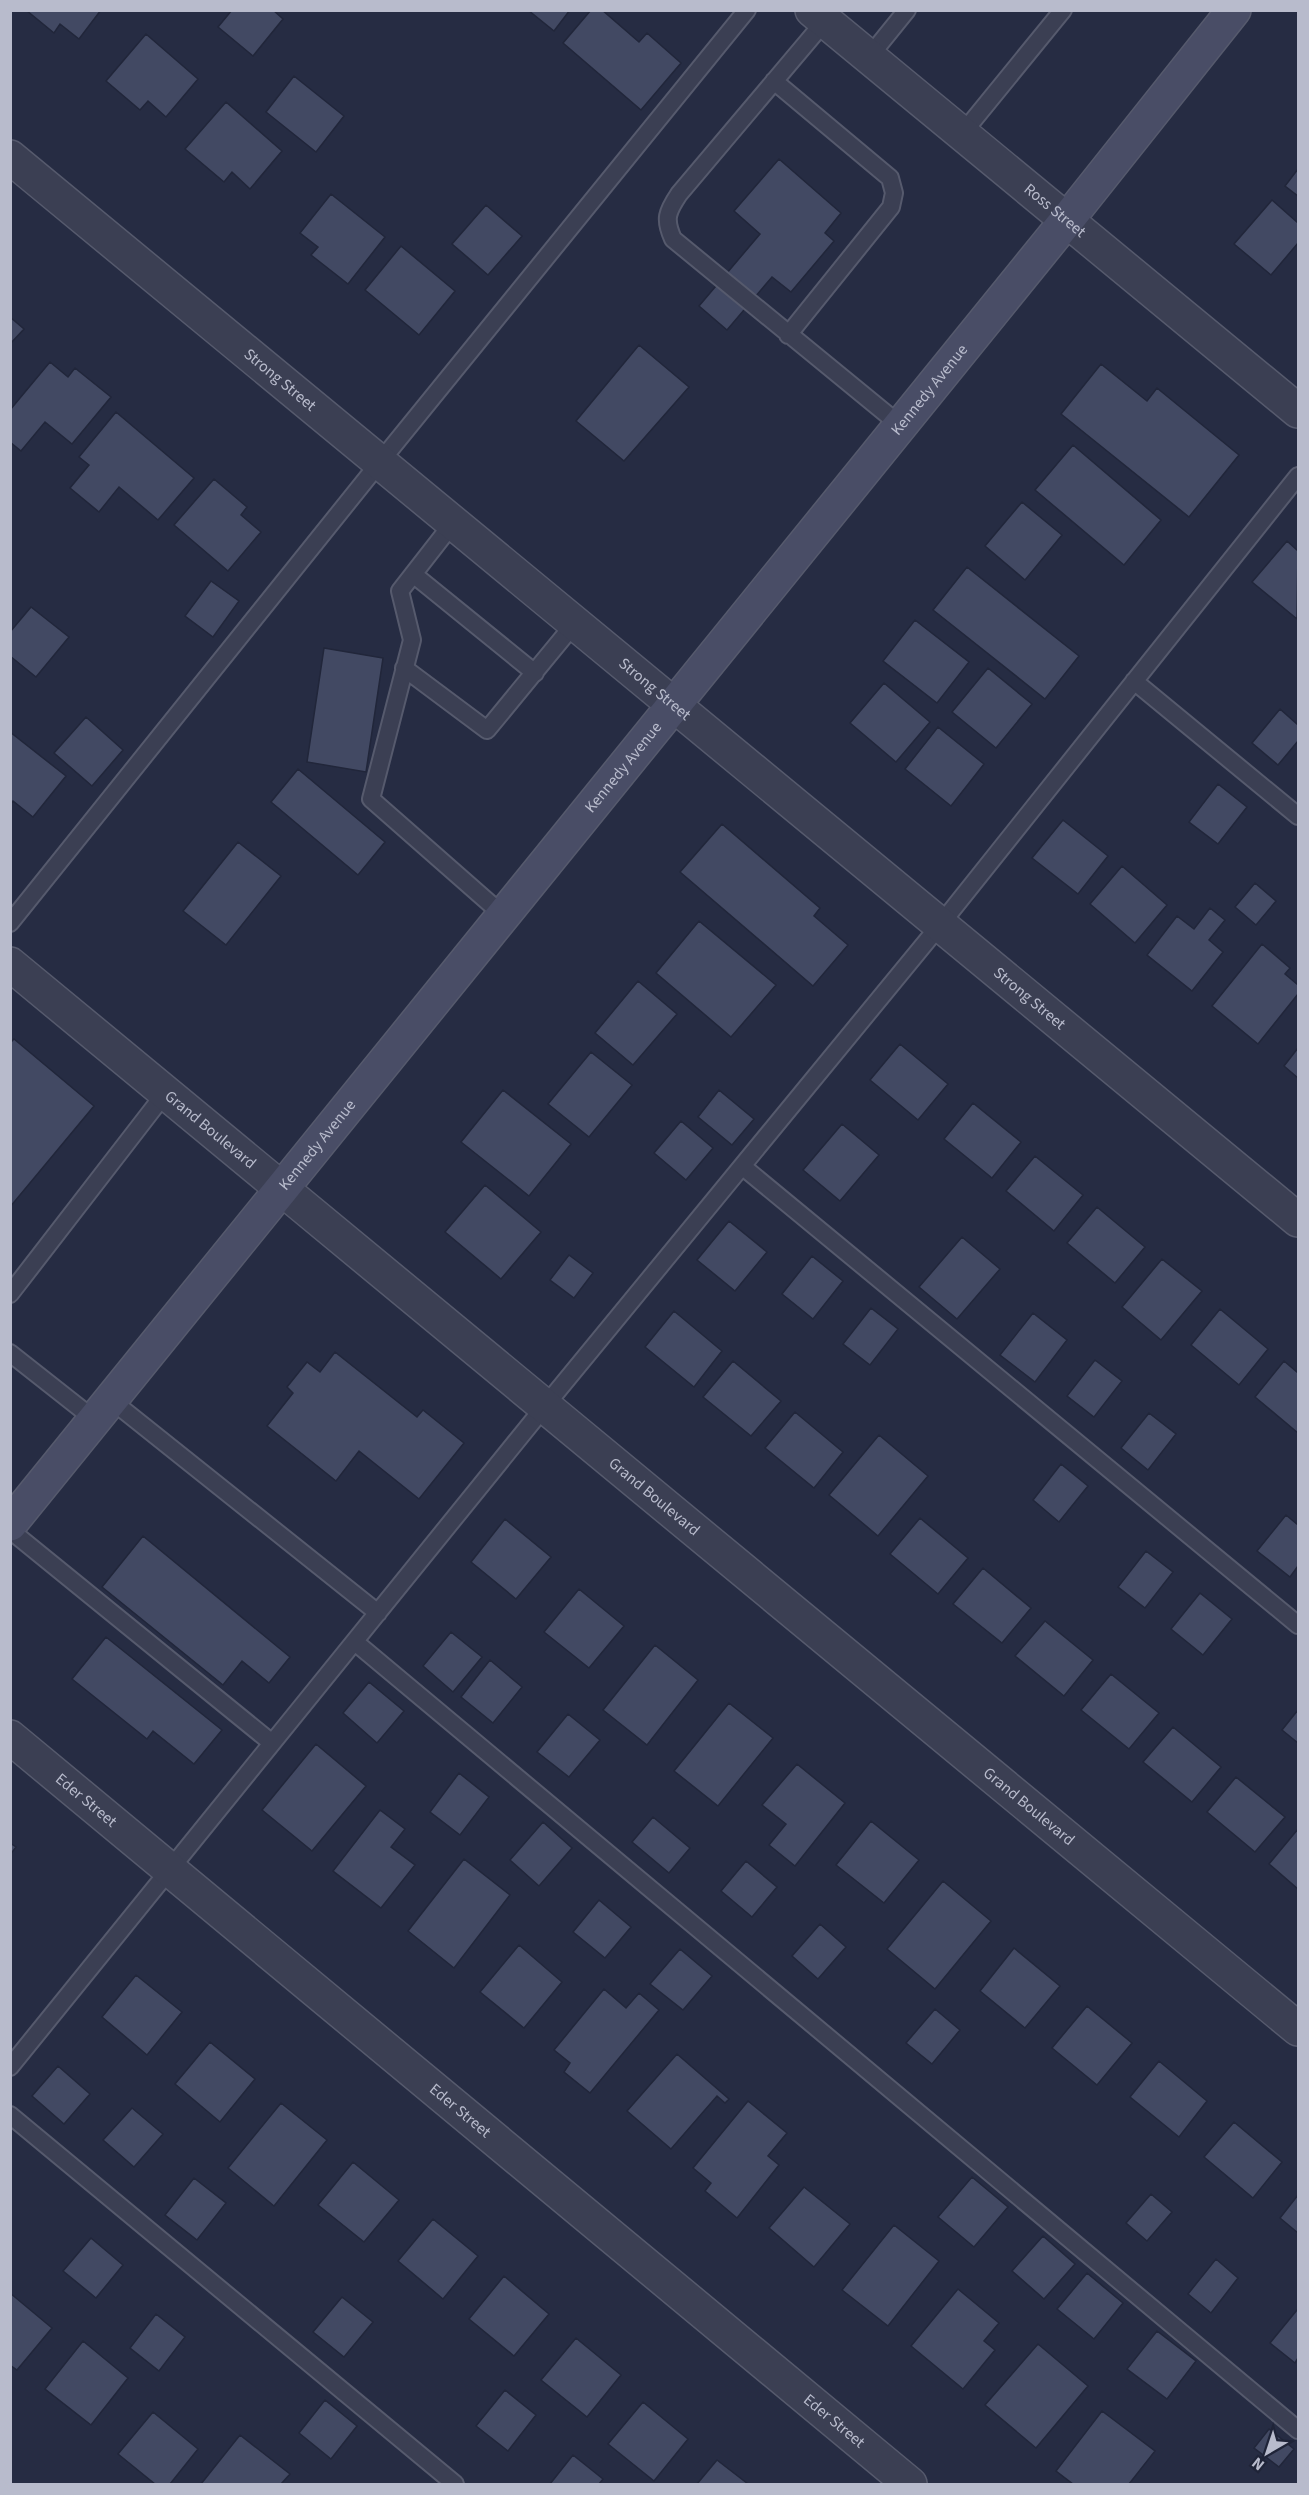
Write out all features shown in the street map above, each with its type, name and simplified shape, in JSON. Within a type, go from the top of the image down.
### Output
[{"type":"street","name":"Kennedy Avenue","points":[[14,1515],[103,1410],[1067,220],[1234,10]]},
{"type":"street","name":"Ross Street","points":[[818,16],[1299,411]]},
{"type":"street","name":"Strong Street","points":[[10,157],[1299,1220]]},
{"type":"street","name":"Grand Boulevard","points":[[15,976],[166,1092],[282,1187],[1299,2029]]},
{"type":"street","name":"Eder Street","points":[[10,1737],[910,2484]]},
{"type":"lane","points":[[10,923],[747,10]]},
{"type":"lane","points":[[869,57],[907,10]]},
{"type":"lane","points":[[962,134],[1063,10]]},
{"type":"lane","points":[[818,16],[774,81],[669,208],[666,225],[673,239],[900,426]]},
{"type":"lane","points":[[774,81],[891,178],[894,193],[891,207],[788,335]]},
{"type":"lane","points":[[10,2067],[545,1406],[940,925],[1299,476]]},
{"type":"lane","points":[[453,523],[400,591],[411,640],[371,799],[503,915]]},
{"type":"lane","points":[[413,574],[535,673]]},
{"type":"lane","points":[[404,668],[487,730],[575,623]]},
{"type":"lane","points":[[1134,681],[1299,816]]},
{"type":"lane","points":[[10,1294],[166,1092]]},
{"type":"lane","points":[[742,1166],[1299,1625]]},
{"type":"lane","points":[[10,1353],[103,1410],[378,1613]]},
{"type":"lane","points":[[14,1515],[272,1743]]},
{"type":"lane","points":[[355,1642],[1299,2430]]},
{"type":"lane","points":[[10,2115],[455,2484]]},
{"type":"building","points":[[26,10],[101,10],[79,39],[60,24],[54,33]]},
{"type":"building","points":[[232,10],[273,10],[283,19],[253,56],[218,27]]},
{"type":"building","points":[[528,10],[570,10],[554,31]]},
{"type":"building","points":[[591,10],[602,10],[639,42],[647,33],[681,63],[641,110],[563,43]]},
{"type":"building","points":[[146,34],[198,79],[166,117],[148,101],[140,110],[106,81]]},
{"type":"building","points":[[294,76],[344,116],[316,152],[266,112]]},
{"type":"building","points":[[226,102],[282,151],[250,189],[232,172],[224,182],[185,149]]},
{"type":"building","points":[[779,159],[841,213],[825,233],[834,241],[791,292],[772,277],[727,330],[699,306],[760,234],[734,211]]},
{"type":"building","points":[[1298,169],[1298,196],[1285,186]]},
{"type":"building","points":[[331,194],[385,237],[348,284],[311,255],[318,247],[300,233]]},
{"type":"building","points":[[1272,200],[1298,223],[1298,243],[1271,275],[1234,244]]},
{"type":"building","points":[[486,205],[522,236],[488,275],[452,244]]},
{"type":"building","points":[[401,246],[455,291],[419,335],[365,290]]},
{"type":"building","points":[[10,317],[24,329],[10,344]]},
{"type":"building","points":[[639,345],[689,387],[624,461],[576,421]]},
{"type":"building","points":[[50,362],[68,377],[75,368],[111,397],[72,444],[45,422],[21,451],[10,442],[10,410]]},
{"type":"building","points":[[1101,364],[1147,401],[1157,388],[1239,455],[1189,517],[1061,414]]},
{"type":"building","points":[[116,412],[194,478],[158,520],[119,487],[99,512],[70,488],[89,465],[79,457]]},
{"type":"building","points":[[1073,445],[1161,520],[1124,565],[1035,490]]},
{"type":"building","points":[[214,479],[247,507],[241,515],[261,532],[228,571],[174,525]]},
{"type":"building","points":[[1022,502],[1062,535],[1025,580],[985,546]]},
{"type":"building","points":[[1287,541],[1298,551],[1297,619],[1252,582]]},
{"type":"building","points":[[967,567],[1079,656],[1045,699],[933,610]]},
{"type":"building","points":[[211,581],[239,601],[213,637],[185,616]]},
{"type":"building","points":[[31,607],[69,637],[36,677],[10,656],[10,632]]},
{"type":"building","points":[[915,620],[969,662],[937,703],[883,661]]},
{"type":"building","points":[[324,648],[383,658],[366,772],[307,762]]},
{"type":"building","points":[[988,668],[1032,704],[996,748],[952,712]]},
{"type":"building","points":[[884,683],[930,722],[896,762],[850,723]]},
{"type":"building","points":[[1280,709],[1298,725],[1298,741],[1278,765],[1252,743]]},
{"type":"building","points":[[86,717],[123,750],[92,786],[54,753]]},
{"type":"building","points":[[938,727],[984,764],[951,806],[905,769]]},
{"type":"building","points":[[10,732],[66,776],[33,817],[13,801],[10,805]]},
{"type":"building","points":[[298,769],[385,842],[358,875],[271,802]]},
{"type":"building","points":[[1218,784],[1247,807],[1218,844],[1189,822]]},
{"type":"building","points":[[1063,820],[1108,856],[1078,894],[1032,858]]},
{"type":"building","points":[[722,824],[820,908],[814,916],[848,945],[813,986],[680,872]]},
{"type":"building","points":[[238,842],[281,876],[226,945],[183,911]]},
{"type":"building","points":[[1122,866],[1167,905],[1135,943],[1090,904]]},
{"type":"building","points":[[1255,883],[1276,901],[1256,925],[1235,907]]},
{"type":"building","points":[[1210,908],[1225,920],[1209,940],[1223,952],[1192,991],[1147,955],[1177,916],[1194,929]]},
{"type":"building","points":[[699,921],[776,985],[731,1037],[656,973]]},
{"type":"building","points":[[1262,944],[1290,968],[1285,974],[1298,985],[1298,994],[1258,1044],[1212,1006]]},
{"type":"building","points":[[638,981],[677,1014],[633,1065],[595,1033]]},
{"type":"building","points":[[14,1039],[94,1106],[10,1207],[10,1043]]},
{"type":"building","points":[[900,1044],[948,1084],[918,1120],[870,1080]]},
{"type":"building","points":[[1298,1048],[1298,1078],[1284,1066]]},
{"type":"building","points":[[591,1052],[632,1085],[589,1137],[548,1104]]},
{"type":"building","points":[[503,1090],[571,1144],[529,1196],[461,1142]]},
{"type":"building","points":[[719,1090],[754,1119],[732,1145],[698,1117]]},
{"type":"building","points":[[973,1103],[1021,1142],[992,1178],[944,1139]]},
{"type":"building","points":[[681,1121],[713,1148],[686,1180],[654,1153]]},
{"type":"building","points":[[842,1124],[879,1155],[840,1201],[803,1170]]},
{"type":"building","points":[[1035,1156],[1083,1195],[1054,1231],[1006,1191]]},
{"type":"building","points":[[485,1185],[541,1232],[501,1279],[445,1232]]},
{"type":"building","points":[[1097,1207],[1145,1247],[1115,1283],[1067,1243]]},
{"type":"building","points":[[729,1221],[767,1252],[735,1291],[697,1260]]},
{"type":"building","points":[[962,1237],[1000,1269],[957,1319],[919,1287]]},
{"type":"building","points":[[569,1255],[593,1273],[574,1298],[550,1280]]},
{"type":"building","points":[[812,1256],[843,1281],[813,1319],[782,1294]]},
{"type":"building","points":[[1162,1259],[1202,1291],[1161,1340],[1122,1307]]},
{"type":"building","points":[[871,1308],[898,1329],[870,1365],[843,1344]]},
{"type":"building","points":[[1220,1309],[1268,1349],[1239,1385],[1191,1345]]},
{"type":"building","points":[[674,1311],[722,1351],[694,1387],[645,1347]]},
{"type":"building","points":[[1033,1313],[1067,1340],[1035,1382],[1000,1355]]},
{"type":"building","points":[[335,1352],[417,1417],[423,1410],[464,1443],[419,1499],[359,1451],[336,1481],[267,1426],[293,1393],[287,1387],[307,1362],[320,1372]]},
{"type":"building","points":[[1095,1360],[1122,1381],[1094,1417],[1067,1396]]},
{"type":"building","points":[[733,1361],[781,1401],[751,1436],[703,1397]]},
{"type":"building","points":[[1284,1361],[1298,1373],[1298,1433],[1255,1397]]},
{"type":"building","points":[[795,1412],[843,1452],[814,1488],[765,1448]]},
{"type":"building","points":[[1149,1413],[1176,1434],[1148,1470],[1121,1448]]},
{"type":"building","points":[[879,1435],[928,1476],[878,1536],[829,1495]]},
{"type":"building","points":[[1061,1464],[1088,1486],[1059,1522],[1033,1500]]},
{"type":"building","points":[[1286,1515],[1298,1525],[1298,1566],[1290,1577],[1257,1551]]},
{"type":"building","points":[[920,1518],[968,1558],[938,1594],[890,1554]]},
{"type":"building","points":[[505,1519],[551,1557],[516,1599],[471,1562]]},
{"type":"building","points":[[143,1536],[290,1657],[269,1683],[242,1661],[223,1685],[102,1587]]},
{"type":"building","points":[[1146,1551],[1173,1572],[1145,1608],[1118,1587]]},
{"type":"building","points":[[983,1568],[1031,1608],[1002,1643],[953,1604]]},
{"type":"building","points":[[579,1589],[624,1626],[589,1668],[544,1632]]},
{"type":"building","points":[[1200,1593],[1232,1619],[1203,1655],[1171,1629]]},
{"type":"building","points":[[1045,1621],[1093,1660],[1064,1696],[1015,1656]]},
{"type":"building","points":[[451,1632],[482,1657],[453,1692],[423,1666]]},
{"type":"building","points":[[106,1637],[222,1730],[194,1764],[153,1731],[147,1739],[72,1679]]},
{"type":"building","points":[[655,1645],[698,1680],[647,1745],[603,1710]]},
{"type":"building","points":[[490,1660],[522,1687],[493,1723],[461,1697]]},
{"type":"building","points":[[1111,1674],[1159,1713],[1129,1749],[1081,1710]]},
{"type":"building","points":[[369,1682],[404,1711],[377,1743],[343,1713]]},
{"type":"building","points":[[729,1703],[773,1738],[718,1806],[674,1771]]},
{"type":"building","points":[[1298,1710],[1298,1743],[1282,1730]]},
{"type":"building","points":[[568,1714],[600,1740],[569,1777],[537,1752]]},
{"type":"building","points":[[1173,1727],[1221,1767],[1192,1802],[1143,1762]]},
{"type":"building","points":[[316,1744],[366,1786],[312,1851],[262,1810]]},
{"type":"building","points":[[797,1764],[845,1803],[795,1866],[769,1845],[786,1824],[762,1805]]},
{"type":"building","points":[[459,1773],[489,1797],[460,1835],[430,1812]]},
{"type":"building","points":[[1236,1777],[1285,1817],[1255,1852],[1207,1812]]},
{"type":"building","points":[[380,1810],[405,1829],[391,1847],[415,1865],[381,1908],[333,1871]]},
{"type":"building","points":[[653,1817],[690,1848],[669,1873],[632,1842]]},
{"type":"building","points":[[871,1821],[919,1860],[884,1903],[836,1865]]},
{"type":"building","points":[[543,1822],[572,1848],[539,1886],[510,1860]]},
{"type":"building","points":[[1298,1829],[1298,1889],[1269,1864]]},
{"type":"building","points":[[10,1843],[16,1847],[10,1855]]},
{"type":"building","points":[[464,1859],[510,1895],[454,1968],[408,1931]]},
{"type":"building","points":[[746,1861],[777,1887],[752,1917],[721,1891]]},
{"type":"building","points":[[943,1881],[991,1921],[935,1989],[887,1949]]},
{"type":"building","points":[[599,1900],[631,1927],[605,1958],[573,1932]]},
{"type":"building","points":[[820,1924],[846,1947],[818,1979],[792,1956]]},
{"type":"building","points":[[519,1945],[562,1982],[524,2028],[480,1992]]},
{"type":"building","points":[[1014,1948],[1060,1986],[1025,2028],[980,1991]]},
{"type":"building","points":[[680,1949],[712,1976],[683,2010],[650,1984]]},
{"type":"building","points":[[136,1975],[182,2012],[147,2055],[102,2017]]},
{"type":"building","points":[[604,1989],[626,2008],[639,1993],[659,2010],[590,2093],[564,2072],[570,2063],[554,2050]]},
{"type":"building","points":[[1087,2006],[1132,2043],[1097,2085],[1052,2048]]},
{"type":"building","points":[[935,2009],[960,2030],[932,2064],[906,2043]]},
{"type":"building","points":[[210,2042],[255,2079],[220,2122],[175,2084]]},
{"type":"building","points":[[677,2054],[729,2099],[725,2103],[717,2096],[671,2149],[627,2111]]},
{"type":"building","points":[[1159,2061],[1207,2101],[1179,2137],[1130,2097]]},
{"type":"building","points":[[58,2066],[90,2094],[64,2124],[32,2096]]},
{"type":"building","points":[[748,2101],[787,2133],[768,2156],[779,2165],[737,2218],[705,2191],[711,2183],[693,2168]]},
{"type":"building","points":[[281,2103],[327,2140],[274,2206],[228,2168]]},
{"type":"building","points":[[132,2108],[163,2134],[134,2167],[103,2140]]},
{"type":"building","points":[[1234,2122],[1282,2162],[1253,2198],[1204,2157]]},
{"type":"building","points":[[353,2162],[399,2200],[364,2242],[318,2205]]},
{"type":"building","points":[[972,2177],[1008,2207],[974,2247],[938,2217]]},
{"type":"building","points":[[194,2178],[226,2203],[197,2240],[165,2215]]},
{"type":"building","points":[[804,2187],[850,2224],[814,2267],[769,2228]]},
{"type":"building","points":[[1151,2194],[1172,2212],[1147,2241],[1126,2223]]},
{"type":"building","points":[[1298,2195],[1298,2233],[1280,2218]]},
{"type":"building","points":[[433,2219],[478,2256],[443,2299],[398,2261]]},
{"type":"building","points":[[894,2225],[939,2261],[888,2326],[842,2290]]},
{"type":"building","points":[[1043,2236],[1075,2264],[1044,2299],[1012,2271]]},
{"type":"building","points":[[91,2238],[123,2265],[96,2298],[63,2271]]},
{"type":"building","points":[[1216,2259],[1238,2278],[1211,2313],[1188,2294]]},
{"type":"building","points":[[1087,2273],[1123,2303],[1094,2339],[1057,2309]]},
{"type":"building","points":[[504,2276],[549,2314],[514,2356],[469,2319]]},
{"type":"building","points":[[958,2289],[999,2323],[984,2341],[995,2350],[963,2389],[911,2346]]},
{"type":"building","points":[[10,2293],[52,2328],[17,2370],[10,2365]]},
{"type":"building","points":[[342,2297],[373,2322],[344,2357],[313,2332]]},
{"type":"building","points":[[1297,2310],[1298,2358],[1295,2363],[1270,2343]]},
{"type":"building","points":[[156,2314],[185,2337],[159,2371],[130,2348]]},
{"type":"building","points":[[1157,2331],[1196,2361],[1167,2399],[1127,2369]]},
{"type":"building","points":[[576,2338],[621,2375],[587,2417],[541,2380]]},
{"type":"building","points":[[83,2341],[128,2378],[91,2425],[45,2389]]},
{"type":"building","points":[[1038,2344],[1088,2386],[1036,2448],[985,2405]]},
{"type":"building","points":[[505,2390],[536,2415],[508,2451],[476,2426]]},
{"type":"building","points":[[325,2400],[357,2426],[331,2459],[299,2433]]},
{"type":"building","points":[[643,2402],[688,2439],[654,2481],[608,2444]]},
{"type":"building","points":[[1102,2411],[1155,2451],[1129,2484],[1073,2484],[1056,2471]]},
{"type":"building","points":[[153,2412],[198,2449],[170,2484],[155,2484],[118,2454]]},
{"type":"building","points":[[1269,2429],[1294,2449],[1279,2467],[1254,2448]]},
{"type":"building","points":[[240,2435],[290,2474],[281,2484],[201,2484]]},
{"type":"building","points":[[573,2455],[603,2479],[599,2484],[550,2484]]},
{"type":"building","points":[[717,2460],[748,2484],[697,2484]]}]
